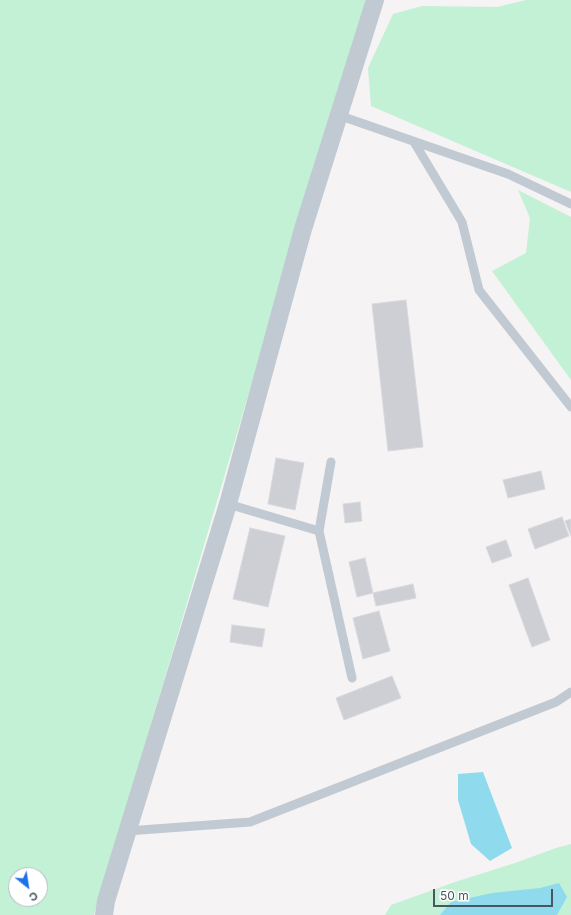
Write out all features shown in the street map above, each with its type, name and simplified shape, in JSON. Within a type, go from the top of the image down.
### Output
[{"type":"street","points":[[104,915],[106,901],[127,831],[228,504],[303,229],[375,0]]},
{"type":"lane","points":[[338,115],[508,174],[571,204]]},
{"type":"lane","points":[[414,142],[462,222],[479,290],[571,406]]},
{"type":"lane","points":[[331,462],[319,531],[352,678]]},
{"type":"lane","points":[[228,504],[319,531]]},
{"type":"lane","points":[[127,831],[250,822],[556,702],[571,692]]},
{"type":"green space","points":[[0,0],[367,0],[309,189],[94,915],[0,915]]},
{"type":"green space","points":[[526,0],[571,0],[571,192],[371,106],[368,68],[393,14],[422,6],[497,7]]},
{"type":"green space","points":[[518,190],[571,217],[571,380],[492,271],[526,253],[530,218]]},
{"type":"green space","points":[[571,844],[571,915],[385,915],[391,905],[455,882]]},
{"type":"water","points":[[483,772],[512,848],[490,861],[471,844],[458,800],[458,774]]},
{"type":"water","points":[[559,883],[567,897],[557,915],[440,915],[451,902],[492,893],[540,888]]},
{"type":"building","points":[[406,300],[423,447],[388,451],[372,304]]},
{"type":"building","points":[[276,458],[304,463],[295,510],[268,504]]},
{"type":"building","points":[[541,471],[545,489],[508,498],[503,480]]},
{"type":"building","points":[[360,502],[362,521],[345,523],[343,504]]},
{"type":"building","points":[[562,517],[569,536],[535,549],[528,529]]},
{"type":"building","points":[[571,519],[571,536],[565,521]]},
{"type":"building","points":[[250,528],[285,536],[268,607],[233,599]]},
{"type":"building","points":[[506,540],[512,556],[492,563],[486,547]]},
{"type":"building","points":[[365,558],[373,593],[357,597],[349,562]]},
{"type":"building","points":[[528,578],[550,640],[532,647],[509,585]]},
{"type":"building","points":[[413,584],[416,598],[376,606],[373,593]]},
{"type":"building","points":[[379,611],[390,651],[363,659],[353,618]]},
{"type":"building","points":[[232,625],[265,629],[262,647],[230,642]]},
{"type":"building","points":[[392,676],[401,698],[344,720],[336,698]]}]
